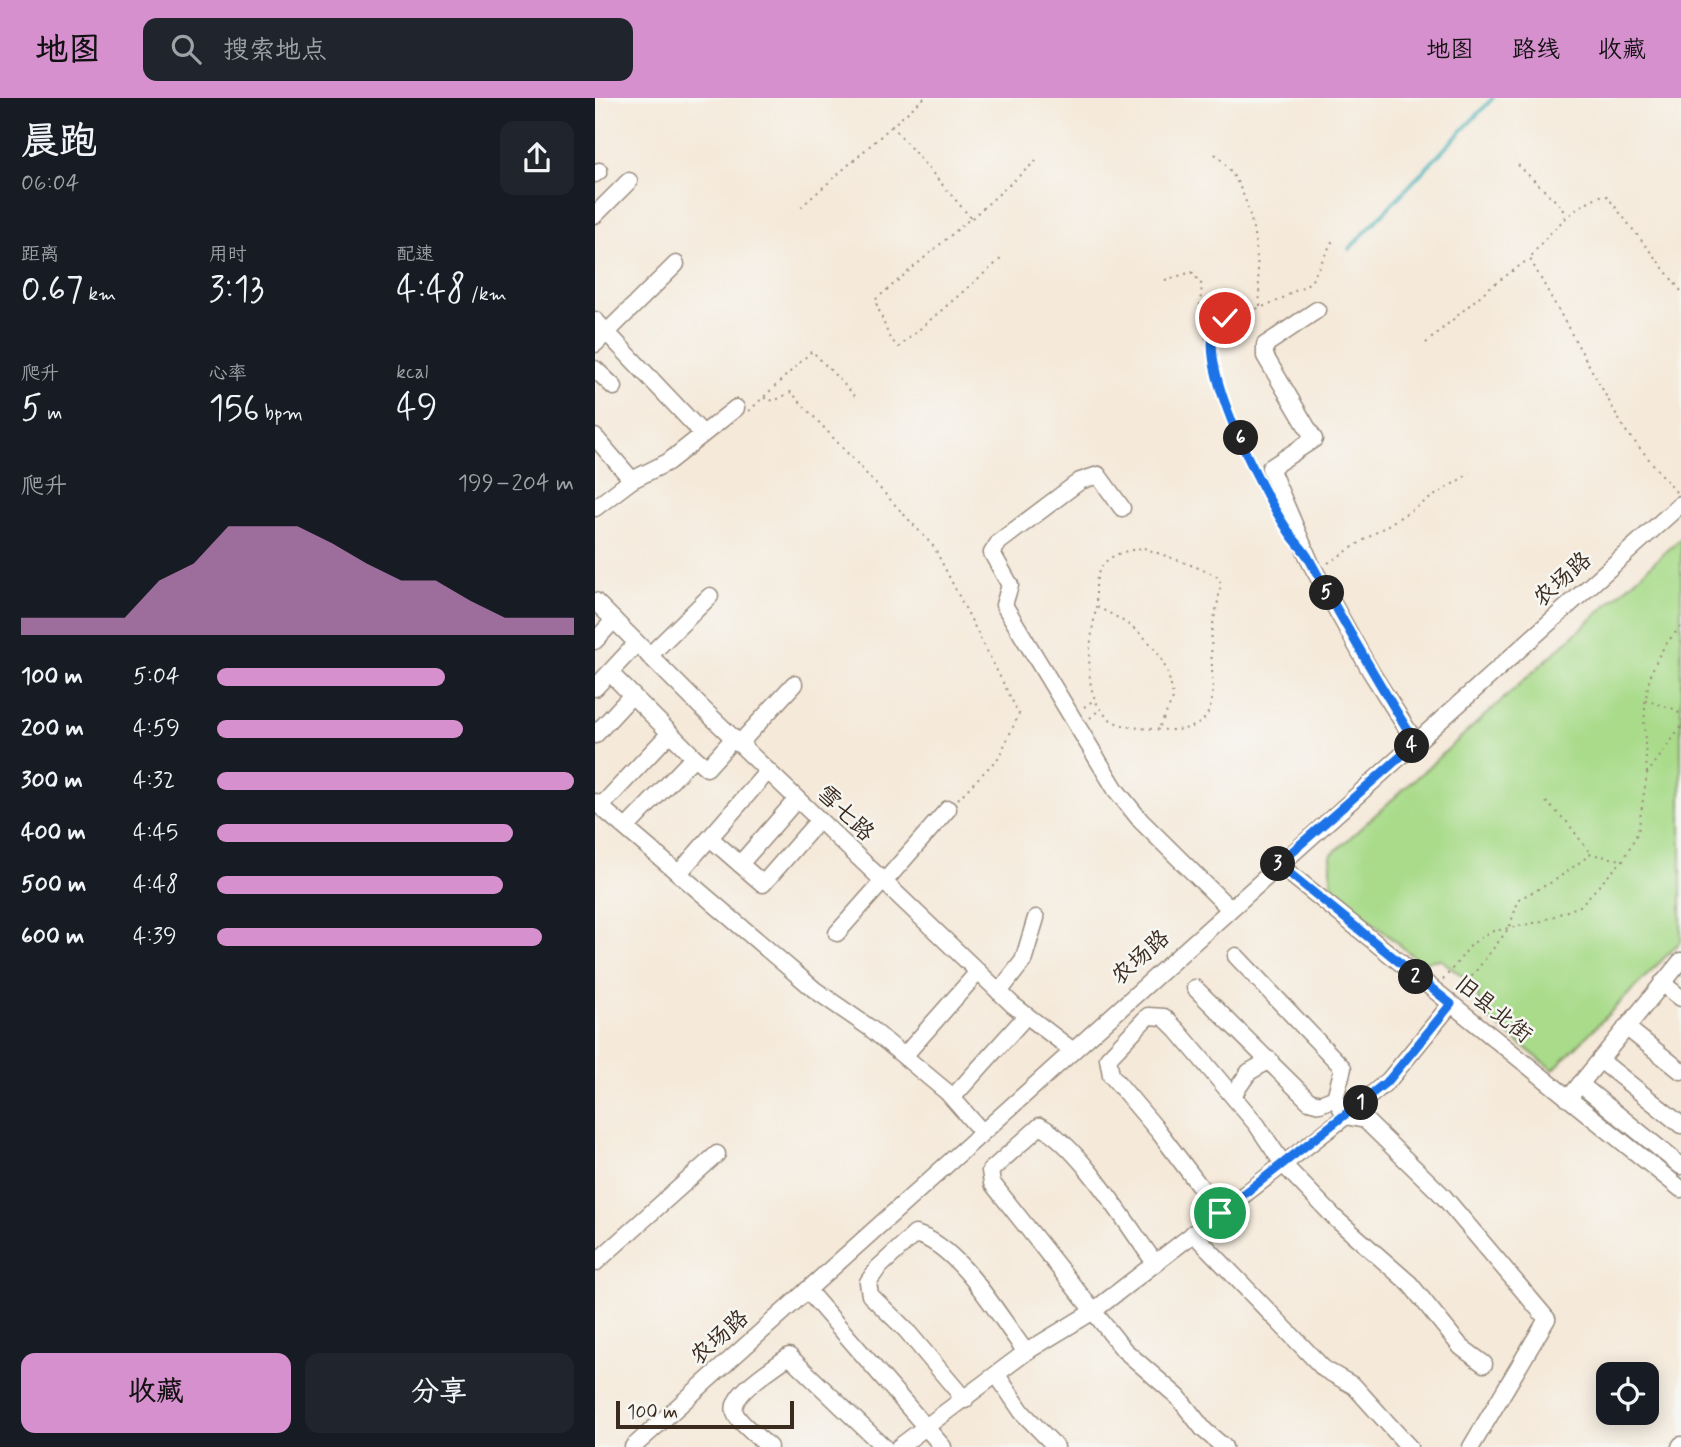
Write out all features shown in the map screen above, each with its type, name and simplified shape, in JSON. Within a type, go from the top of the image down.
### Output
[{"type":"street","points":[[595,215],[629,181]]},
{"type":"street","points":[[601,339],[676,264]]},
{"type":"street","points":[[1317,310],[1265,345],[1265,356],[1314,439],[1270,468],[1315,571],[1371,673],[1416,743]]},
{"type":"street","points":[[595,320],[601,339],[703,434]]},
{"type":"street","points":[[595,369],[614,387]]},
{"type":"street","points":[[595,508],[632,480],[668,462],[736,408]]},
{"type":"street","points":[[595,437],[632,480]]},
{"type":"street","points":[[1122,509],[1098,475],[1080,481],[999,542],[992,552],[1010,585],[1005,605],[1116,790],[1141,821],[1230,909]]},
{"type":"street","name":"农场路","points":[[633,1447],[1681,504]]},
{"type":"street","points":[[649,656],[710,596]]},
{"type":"street","name":"雪七路","points":[[595,601],[736,741],[999,992],[1072,1050]]},
{"type":"street","points":[[595,641],[614,620]]},
{"type":"street","points":[[595,688],[637,643]]},
{"type":"street","points":[[610,673],[707,768],[794,684]]},
{"type":"street","points":[[595,734],[632,695]]},
{"type":"street","points":[[670,733],[598,804],[835,1007],[870,1028],[953,1097],[982,1132]]},
{"type":"street","points":[[626,828],[694,757]]},
{"type":"street","points":[[679,873],[768,771]]},
{"type":"street","points":[[740,864],[797,799]]},
{"type":"street","points":[[837,933],[948,809]]},
{"type":"street","points":[[710,838],[763,884],[819,820]]},
{"type":"street","name":"旧县北街","points":[[1278,864],[1681,1189]]},
{"type":"street","points":[[999,992],[1023,961],[1036,918]]},
{"type":"street","points":[[1236,956],[1343,1068],[1335,1098],[1346,1116],[1364,1120],[1443,1196],[1547,1319],[1471,1447]]},
{"type":"street","points":[[1568,1099],[1681,961]]},
{"type":"street","points":[[904,1056],[978,972]]},
{"type":"street","points":[[1662,983],[1681,998]]},
{"type":"street","points":[[1195,988],[1309,1101],[1320,1104],[1335,1098]]},
{"type":"street","points":[[899,1447],[1026,1352],[1092,1312],[1346,1116],[1389,1080],[1451,1004]]},
{"type":"street","points":[[953,1097],[1026,1016]]},
{"type":"street","points":[[1220,1213],[1159,1132],[1111,1075],[1108,1058],[1148,1016],[1164,1017],[1233,1096],[1283,1164],[1336,1219],[1410,1284],[1461,1346],[1484,1363]]},
{"type":"street","points":[[1626,1027],[1681,1071]]},
{"type":"street","points":[[1233,1096],[1249,1072],[1270,1060]]},
{"type":"street","points":[[1600,1060],[1681,1125]]},
{"type":"street","points":[[1580,1084],[1681,1166]]},
{"type":"street","points":[[1155,1263],[1085,1168],[1051,1131],[1040,1126],[990,1171],[992,1184],[1124,1350],[1178,1397],[1204,1430],[1224,1447]]},
{"type":"street","points":[[595,1263],[717,1154]]},
{"type":"street","points":[[1193,1233],[1324,1369],[1354,1386],[1409,1447]]},
{"type":"street","points":[[965,1400],[906,1330],[870,1295],[868,1282],[878,1268],[915,1234],[929,1238],[951,1255],[1026,1352]]},
{"type":"street","points":[[807,1290],[943,1447]]},
{"type":"street","points":[[769,1447],[736,1415],[733,1406],[737,1396],[789,1356],[884,1447]]},
{"type":"street","points":[[997,1376],[1022,1412],[1056,1447]]},
{"type":"path","points":[[801,207],[924,98]]},
{"type":"path","points":[[892,126],[971,218]]},
{"type":"path","points":[[1215,154],[1231,168],[1254,227],[1260,307]]},
{"type":"path","points":[[1002,258],[899,347],[890,339],[875,300],[1038,159]]},
{"type":"path","points":[[1518,165],[1562,207],[1566,220]]},
{"type":"path","points":[[1426,343],[1489,288],[1530,259],[1566,220],[1600,195],[1606,195],[1681,291]]},
{"type":"path","points":[[1255,468],[1231,419],[1212,368],[1214,328],[1219,321],[1274,303],[1311,282],[1334,238]]},
{"type":"path","points":[[1530,259],[1625,430],[1681,498]]},
{"type":"path","points":[[1165,280],[1192,272],[1202,285],[1199,314],[1211,354]]},
{"type":"path","points":[[736,408],[744,413],[764,398],[812,351],[859,399]]},
{"type":"path","points":[[764,398],[774,401],[792,392],[934,547],[1012,697],[1019,714],[999,757],[948,809]]},
{"type":"path","points":[[1315,571],[1470,473]]},
{"type":"path","points":[[1145,548],[1196,569],[1210,570],[1220,579],[1221,592],[1212,630],[1213,705],[1202,723],[1191,729],[1158,730],[1119,724],[1107,717],[1094,699],[1090,627],[1096,606],[1095,592],[1103,565],[1128,550],[1145,548]]},
{"type":"path","points":[[1096,606],[1135,627],[1151,641],[1164,663],[1173,699],[1158,730]]},
{"type":"path","points":[[1434,991],[1472,944],[1489,932],[1539,922],[1580,906],[1623,860],[1638,832],[1647,774],[1642,709],[1651,673],[1668,639],[1681,627]]},
{"type":"path","points":[[1645,700],[1674,709],[1681,715]]},
{"type":"path","points":[[1647,774],[1681,727]]},
{"type":"path","points":[[1546,802],[1567,822],[1591,854],[1623,860]]},
{"type":"path","points":[[1451,1004],[1509,928],[1519,899],[1555,881],[1591,854]]},
{"type":"green space","points":[[1681,538],[1681,941],[1553,1070],[1478,1010],[1478,988],[1440,959],[1420,962],[1331,888],[1331,855]]},
{"type":"waterway","points":[[1349,249],[1493,98]]},
{"type":"route","points":[[1220,1213],[1389,1080],[1451,1004],[1278,864],[1416,743],[1371,673],[1308,558],[1286,528],[1231,419],[1212,368],[1210,345],[1214,328],[1225,318]]}]
